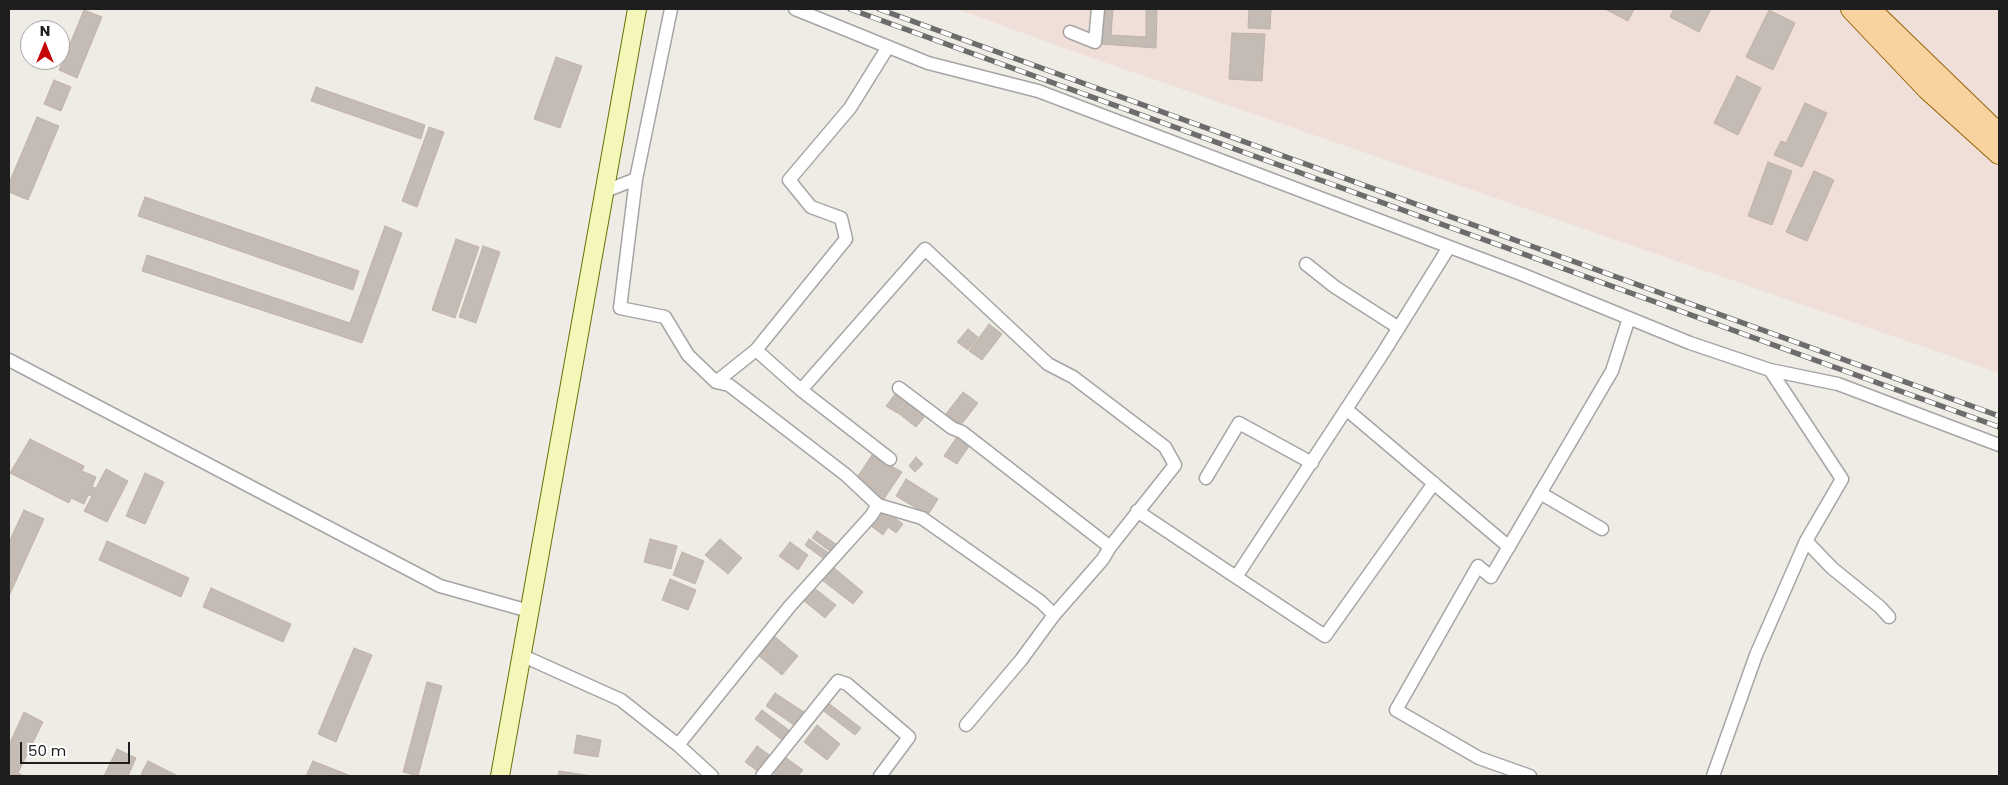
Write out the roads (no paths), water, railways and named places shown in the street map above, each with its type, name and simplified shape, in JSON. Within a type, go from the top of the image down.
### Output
[{"type":"main road","points":[[500,776],[637,9]]},
{"type":"main road","points":[[1851,9],[1928,89],[1999,154]]},
{"type":"main road","points":[[1870,9],[1999,134]]},
{"type":"street","points":[[671,9],[636,180],[620,308],[665,317],[688,355],[716,382],[729,385],[846,475],[878,505],[922,518],[1041,602],[1054,615]]},
{"type":"street","points":[[796,9],[928,64],[1038,91],[1449,247],[1690,343],[1770,370],[1838,384],[1999,445]]},
{"type":"street","points":[[1070,32],[1095,42],[1098,9]]},
{"type":"street","points":[[716,382],[756,350],[846,239],[841,218],[812,207],[789,180],[850,108],[888,47]]},
{"type":"street","points":[[603,192],[636,180]]},
{"type":"street","points":[[1236,577],[1312,463],[1449,247]]},
{"type":"street","points":[[801,390],[924,249],[1048,364],[1073,377],[1164,447],[1175,465],[1137,511],[1103,559],[1054,615],[1020,660],[966,725]]},
{"type":"street","points":[[1306,264],[1335,288],[1398,328]]},
{"type":"street","points":[[1530,776],[1479,758],[1396,710],[1478,566],[1491,577],[1509,547],[1612,371],[1629,318]]},
{"type":"street","points":[[756,350],[801,390],[890,459]]},
{"type":"street","points":[[9,360],[440,586],[529,611]]},
{"type":"street","points":[[1713,776],[1756,655],[1806,540],[1842,480],[1770,370]]},
{"type":"street","points":[[899,388],[952,428],[962,432],[1110,547]]},
{"type":"street","points":[[1346,409],[1509,547]]},
{"type":"street","points":[[1206,478],[1239,422],[1312,463]]},
{"type":"street","points":[[1137,511],[1325,636],[1434,483]]},
{"type":"street","points":[[1540,493],[1602,528]]},
{"type":"street","points":[[678,745],[790,606],[871,516],[878,505]]},
{"type":"street","points":[[1806,540],[1832,568],[1880,607],[1889,617]]},
{"type":"street","points":[[522,655],[621,700],[678,745],[712,776]]},
{"type":"street","points":[[762,776],[838,681],[847,684],[908,737],[880,776]]},
{"type":"railway","points":[[850,9],[1999,427]]},
{"type":"railway","points":[[879,9],[1999,416]]}]
